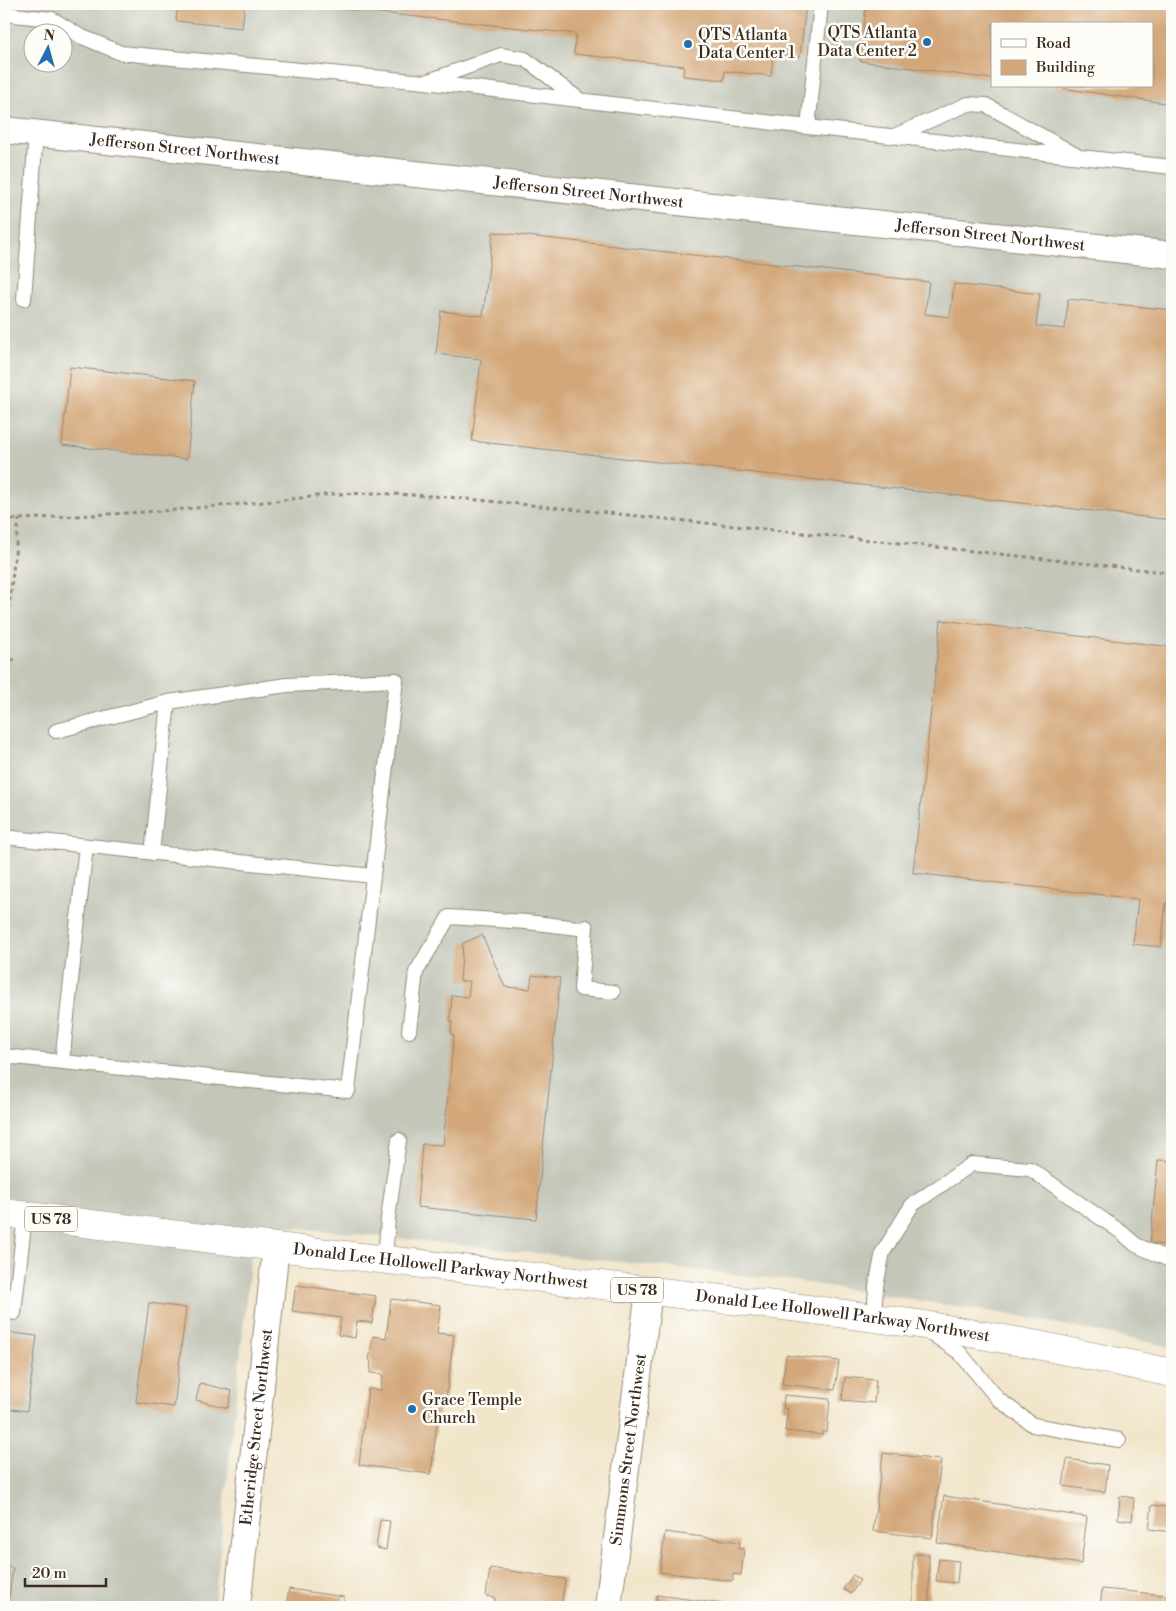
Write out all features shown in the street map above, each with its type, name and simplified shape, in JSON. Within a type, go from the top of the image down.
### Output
[{"type":"main road","name":"Donald Lee Hollowell Parkway Northwest","points":[[14,1214],[649,1292],[799,1308],[918,1324],[1033,1344],[1172,1373]]},
{"type":"street","name":"Jefferson Street Northwest","points":[[4,130],[1172,255]]},
{"type":"street","name":"Etheridge Street Northwest","points":[[237,1607],[276,1247]]},
{"type":"street","name":"Simmons Street Northwest","points":[[608,1607],[649,1292]]},
{"type":"lane","points":[[808,127],[821,4]]},
{"type":"lane","points":[[4,14],[52,19],[80,36],[121,53],[425,82],[582,102],[1172,167]]},
{"type":"lane","points":[[425,82],[501,55],[525,59],[582,102]]},
{"type":"lane","points":[[893,136],[968,104],[986,105],[1081,158]]},
{"type":"lane","points":[[24,299],[36,133]]},
{"type":"lane","points":[[4,1056],[348,1091],[396,680],[287,685],[168,702],[56,731]]},
{"type":"lane","points":[[152,853],[168,702]]},
{"type":"lane","points":[[4,837],[373,876]]},
{"type":"lane","points":[[62,1062],[86,846]]},
{"type":"lane","points":[[409,1031],[416,972],[449,917],[582,927],[580,989],[613,992]]},
{"type":"lane","points":[[385,1260],[388,1218],[399,1140]]},
{"type":"lane","points":[[874,1318],[876,1286],[883,1252],[912,1204],[972,1164],[1030,1169],[1121,1232],[1136,1245],[1172,1261]]},
{"type":"lane","points":[[14,1214],[14,1313]]},
{"type":"lane","points":[[918,1324],[960,1353],[998,1399],[1033,1425],[1119,1440]]},
{"type":"path","points":[[4,520],[162,511],[334,494],[374,493],[447,497],[560,508],[919,545],[1172,574]]},
{"type":"path","points":[[4,650],[19,519]]},
{"type":"path","points":[[4,659],[15,660]]},
{"type":"shaded area","points":[[4,4],[1172,4],[1172,1347],[1024,1317],[788,1280],[254,1223],[214,1607],[4,1607]]},
{"type":"building","points":[[146,4],[245,4],[242,28],[176,21],[177,10],[146,7]]},
{"type":"building","name":"QTS Atlanta Data Center 1","points":[[306,4],[806,4],[800,57],[773,54],[771,76],[725,71],[724,80],[683,76],[684,66],[574,54],[576,34]]},
{"type":"building","name":"QTS Atlanta Data Center 2","points":[[866,4],[1172,4],[1172,104],[1061,88],[1154,88],[1154,22],[991,22],[991,79],[860,61]]},
{"type":"building","points":[[493,232],[929,282],[925,314],[950,317],[954,284],[1040,294],[1036,326],[1065,329],[1068,299],[1172,310],[1172,520],[472,441],[481,359],[436,354],[441,311],[483,316]]},
{"type":"building","points":[[70,367],[195,381],[187,459],[62,445]]},
{"type":"building","points":[[941,620],[1172,647],[1172,903],[1166,903],[1161,947],[1133,944],[1138,899],[913,873]]},
{"type":"building","points":[[482,935],[505,987],[530,989],[532,975],[560,978],[536,1219],[417,1207],[422,1144],[443,1145],[454,1035],[451,1034],[452,1021],[450,1021],[452,995],[468,997],[470,981],[460,981],[463,943]]},
{"type":"building","points":[[1158,1160],[1172,1161],[1172,1246],[1150,1243]]},
{"type":"building","points":[[296,1285],[376,1296],[372,1323],[357,1321],[355,1338],[338,1335],[341,1318],[292,1311]]},
{"type":"building","points":[[391,1299],[441,1305],[437,1333],[454,1335],[446,1399],[440,1398],[431,1474],[359,1465],[368,1389],[381,1390],[383,1374],[370,1373],[371,1361],[369,1360],[373,1336],[386,1338]]},
{"type":"building","points":[[149,1303],[186,1308],[174,1407],[136,1402]]},
{"type":"building","points":[[4,1332],[37,1336],[27,1411],[4,1408]]},
{"type":"building","points":[[786,1355],[839,1361],[835,1390],[782,1384]]},
{"type":"building","points":[[845,1377],[876,1380],[874,1403],[842,1400]]},
{"type":"building","points":[[200,1383],[232,1391],[228,1408],[196,1400]]},
{"type":"building","points":[[784,1395],[830,1399],[827,1432],[822,1432],[822,1435],[785,1431],[788,1409],[783,1408]]},
{"type":"building","points":[[883,1453],[941,1460],[932,1538],[873,1531]]},
{"type":"building","points":[[1067,1459],[1108,1465],[1105,1492],[1063,1486]]},
{"type":"building","points":[[944,1496],[1087,1517],[1081,1564],[937,1543]]},
{"type":"building","points":[[1120,1496],[1134,1498],[1132,1521],[1118,1519]]},
{"type":"building","points":[[1152,1505],[1172,1508],[1172,1532],[1149,1529]]},
{"type":"building","points":[[380,1520],[390,1521],[386,1550],[376,1548]]},
{"type":"building","points":[[665,1532],[740,1542],[739,1549],[744,1549],[741,1575],[733,1574],[733,1581],[660,1572]]},
{"type":"building","points":[[913,1554],[929,1554],[929,1607],[913,1606]]},
{"type":"building","points":[[939,1559],[959,1561],[957,1583],[936,1581]]},
{"type":"building","points":[[4,1567],[13,1568],[8,1603],[4,1602]]},
{"type":"building","points":[[490,1568],[565,1579],[561,1607],[494,1607],[495,1598],[486,1596]]},
{"type":"building","points":[[853,1575],[860,1580],[851,1594],[843,1589]]},
{"type":"building","points":[[289,1589],[344,1597],[343,1607],[286,1607]]},
{"type":"building","points":[[1102,1589],[1166,1595],[1165,1607],[1100,1607]]},
{"type":"building","points":[[657,1595],[738,1606],[738,1607],[655,1607]]},
{"type":"place","name":"QTS Atlanta Data Center 2","points":[[927,42]]},
{"type":"place","name":"QTS Atlanta Data Center 1","points":[[688,44]]},
{"type":"place","name":"Grace Temple Church","points":[[412,1409]]}]
